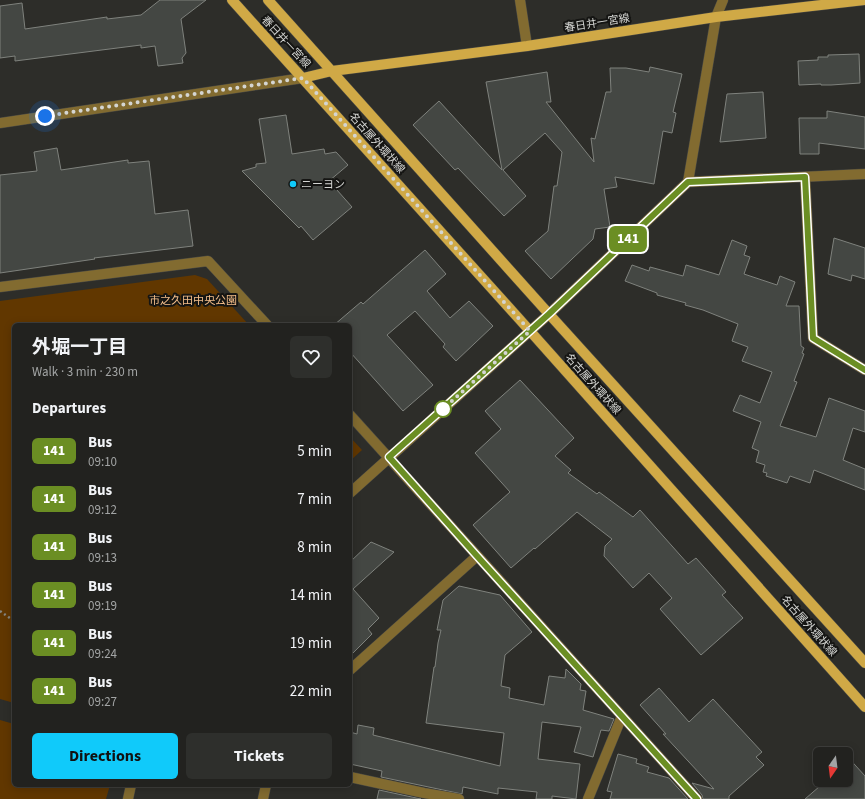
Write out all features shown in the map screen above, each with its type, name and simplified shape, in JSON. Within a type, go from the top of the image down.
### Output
[{"type":"main road","name":"春日井一宮線","points":[[232,0],[303,78],[332,71],[527,46],[716,16],[865,0]]},
{"type":"main road","name":"春日井一宮線","points":[[268,0],[332,71]]},
{"type":"main road","name":"名古屋外環状線","points":[[332,71],[549,314],[865,663]]},
{"type":"main road","name":"名古屋外環状線","points":[[303,78],[865,707]]},
{"type":"street","points":[[520,0],[527,46]]},
{"type":"street","points":[[352,491],[549,314],[688,182],[716,16],[723,0]]},
{"type":"street","points":[[0,122],[303,78]]},
{"type":"street","points":[[688,182],[865,174]]},
{"type":"street","points":[[805,177],[813,338],[865,370]]},
{"type":"street","points":[[0,287],[208,261],[265,323]]},
{"type":"street","points":[[352,417],[697,799]]},
{"type":"street","points":[[352,668],[477,556]]},
{"type":"street","points":[[588,799],[622,716]]},
{"type":"street","points":[[352,778],[424,796],[459,799]]},
{"type":"street","points":[[128,799],[131,787]]},
{"type":"street","points":[[262,799],[265,787]]},
{"type":"path","points":[[0,610],[12,619]]},
{"type":"green space","name":"市之久田中央公園","points":[[195,275],[207,279],[247,323],[12,323],[12,702],[0,699],[0,301]]},
{"type":"green space","points":[[352,439],[362,450],[352,459]]},
{"type":"green space","points":[[0,720],[12,723],[12,787],[109,787],[106,799],[0,799]]},
{"type":"building","points":[[160,0],[206,0],[181,19],[186,53],[182,58],[183,63],[158,66],[155,46],[141,48],[141,45],[15,61],[15,56],[0,58],[0,6],[22,3],[25,29],[107,17],[107,19],[141,15]]},
{"type":"building","points":[[859,54],[860,83],[799,85],[798,61],[818,60],[818,57],[828,57],[828,55]]},
{"type":"building","points":[[650,67],[682,74],[673,112],[676,113],[672,133],[663,131],[654,184],[615,177],[617,187],[604,189],[610,227],[595,229],[593,239],[551,279],[525,251],[548,231],[554,186],[557,186],[562,152],[545,133],[503,170],[526,196],[504,216],[458,168],[455,170],[413,125],[439,101],[502,170],[486,82],[547,72],[551,102],[546,102],[594,162],[591,138],[595,139],[606,92],[611,92],[610,68],[626,68],[649,72]]},
{"type":"building","points":[[763,92],[766,138],[720,142],[727,94]]},
{"type":"building","points":[[827,111],[865,117],[865,149],[819,143],[819,154],[800,154],[799,118],[827,118]]},
{"type":"building","points":[[286,115],[292,154],[324,149],[325,154],[336,152],[348,165],[329,181],[352,207],[313,240],[301,226],[299,228],[242,171],[256,167],[256,164],[266,163],[259,119]]},
{"type":"building","points":[[57,148],[61,170],[128,160],[128,163],[149,161],[155,214],[188,210],[193,246],[94,258],[95,259],[0,273],[0,175],[37,171],[34,152]]},
{"type":"building","points":[[834,238],[865,248],[865,279],[852,275],[851,281],[828,274]]},
{"type":"building","points":[[732,240],[747,246],[744,255],[750,257],[744,274],[777,285],[780,276],[795,282],[786,306],[799,306],[801,346],[804,348],[802,353],[804,354],[794,381],[797,382],[780,426],[816,437],[829,398],[865,411],[865,432],[853,428],[843,460],[865,469],[865,490],[814,470],[810,483],[790,476],[787,483],[766,476],[767,473],[763,472],[765,465],[756,462],[759,451],[752,448],[761,422],[733,411],[740,395],[760,403],[772,372],[742,361],[748,347],[732,341],[738,324],[703,310],[685,305],[686,303],[657,295],[657,293],[625,281],[632,265],[649,271],[650,267],[683,276],[686,265],[719,275]]},
{"type":"building","points":[[425,250],[446,274],[427,291],[450,318],[469,301],[493,326],[456,361],[443,347],[445,344],[415,311],[387,335],[433,385],[403,411],[352,354],[352,323],[336,323],[361,302],[363,304]]},
{"type":"building","points":[[520,380],[574,438],[555,456],[571,470],[568,473],[597,494],[599,492],[633,517],[640,510],[688,564],[696,558],[726,592],[722,595],[743,618],[701,655],[660,609],[672,598],[649,573],[633,588],[604,556],[605,546],[612,539],[577,512],[511,568],[473,525],[510,492],[475,453],[501,429],[485,411]]},
{"type":"building","points":[[371,542],[394,552],[353,589],[379,618],[368,629],[372,634],[352,654],[352,560]]},
{"type":"building","points":[[459,586],[500,595],[532,632],[505,655],[501,686],[510,688],[509,698],[544,705],[549,676],[565,678],[566,669],[581,684],[580,690],[586,691],[583,710],[614,719],[609,731],[601,730],[593,757],[574,752],[581,727],[542,722],[538,759],[580,764],[576,799],[552,796],[552,799],[536,799],[537,792],[498,788],[498,794],[463,787],[462,794],[381,777],[382,771],[352,764],[352,733],[357,734],[358,725],[374,728],[373,735],[500,766],[504,733],[426,723],[441,630],[437,630],[443,600]]},
{"type":"building","points":[[659,688],[689,722],[713,699],[762,752],[756,757],[764,765],[729,796],[729,799],[703,799],[702,795],[692,783],[714,789],[663,734],[666,734],[640,705]]},
{"type":"building","points":[[618,754],[637,759],[636,763],[649,767],[647,772],[669,778],[688,799],[610,799],[612,792],[607,791]]},
{"type":"building","points":[[853,763],[865,776],[865,799],[805,799],[819,787],[853,787]]},
{"type":"building","points":[[379,790],[421,799],[377,799]]},
{"type":"bus line","name":"141","points":[[697,799],[389,457],[549,314],[688,182],[805,177],[813,338],[865,370]]},
{"type":"place","name":"ニーヨン","points":[[293,184]]},
{"type":"route","points":[[45,116],[303,78],[530,331],[443,409]]}]
